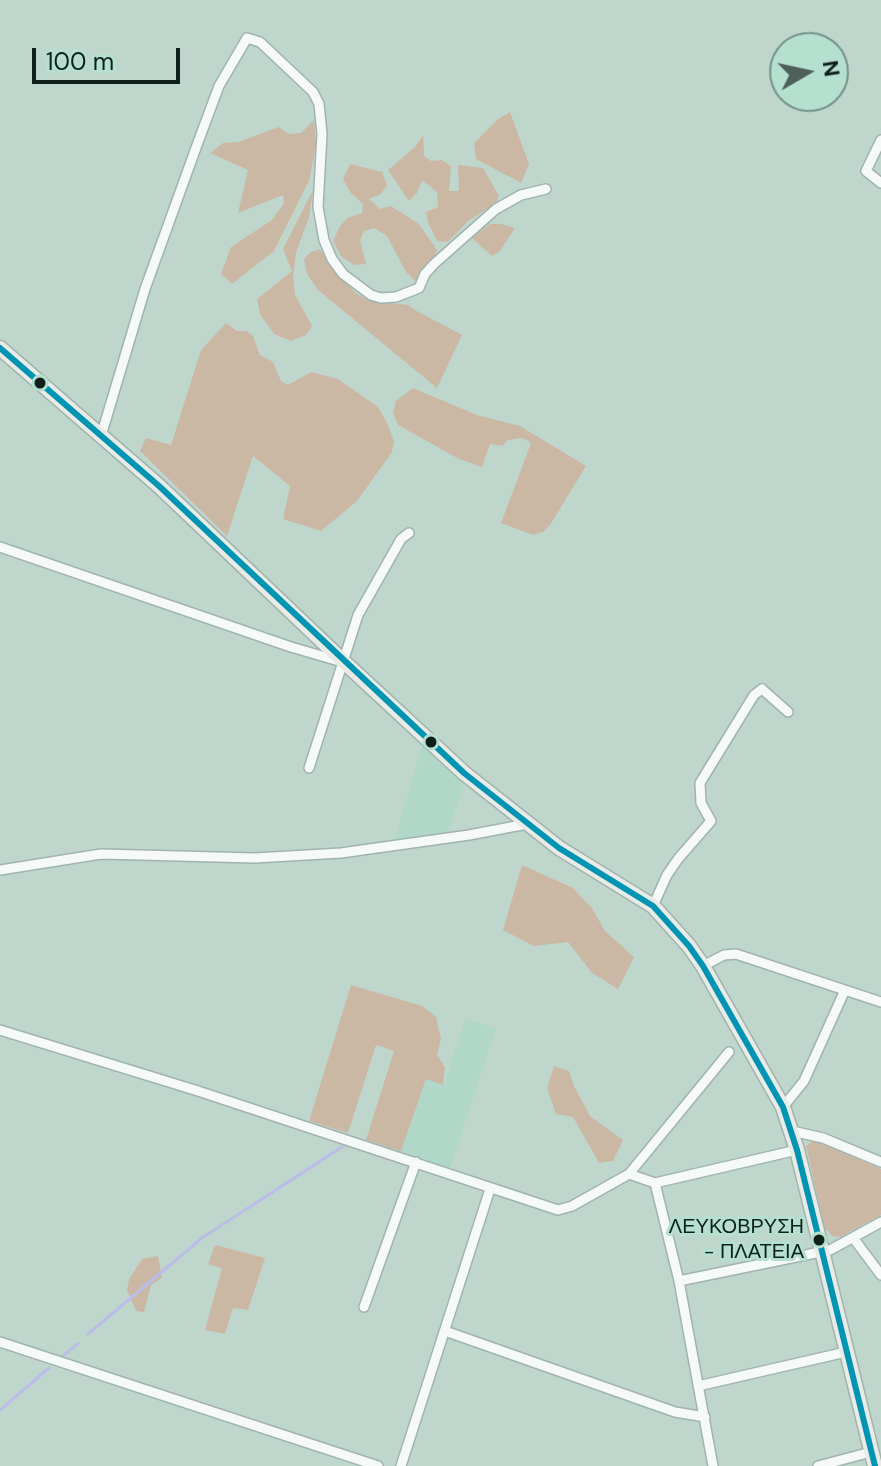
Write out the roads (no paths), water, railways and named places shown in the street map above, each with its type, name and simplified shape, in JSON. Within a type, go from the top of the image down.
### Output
[{"type":"main road","points":[[0,348],[168,494],[464,773],[527,824],[653,906],[676,930],[703,966],[783,1107],[792,1131],[873,1459]]},
{"type":"street","points":[[101,436],[145,289],[197,145],[219,86],[247,38],[260,42],[313,92],[319,104],[322,134],[318,207],[324,240],[343,274],[371,295],[396,297],[419,288],[434,264],[496,209],[521,195],[546,189]]},
{"type":"street","points":[[881,140],[866,171],[881,183]]},
{"type":"street","points":[[309,768],[358,615],[401,539],[409,533]]},
{"type":"street","points":[[0,547],[291,647],[343,661]]},
{"type":"street","points":[[653,906],[667,875],[711,821],[701,803],[700,783],[754,695],[762,689],[788,712]]},
{"type":"street","points":[[0,870],[101,854],[255,858],[341,853],[527,824]]},
{"type":"street","points":[[703,966],[724,955],[736,954],[881,1002]]},
{"type":"street","points":[[783,1107],[804,1081],[845,990]]},
{"type":"street","points":[[0,1030],[198,1091],[558,1210],[572,1206],[629,1174],[729,1052]]},
{"type":"street","points":[[792,1131],[823,1138],[881,1162]]},
{"type":"street","points":[[629,1174],[655,1183],[797,1150]]},
{"type":"street","points":[[364,1307],[416,1162]]},
{"type":"street","points":[[655,1183],[679,1281],[713,1466]]},
{"type":"street","points":[[401,1466],[490,1189]]},
{"type":"street","points":[[679,1281],[821,1252],[854,1239],[881,1222]]},
{"type":"street","points":[[854,1239],[881,1275]]},
{"type":"street","points":[[445,1331],[675,1412],[705,1417]]},
{"type":"street","points":[[0,1342],[378,1466]]},
{"type":"street","points":[[698,1386],[846,1352]]},
{"type":"street","points":[[818,1466],[873,1459]]},
{"type":"waterway","points":[[88,1334],[202,1238],[348,1143]]},
{"type":"waterway","points":[[60,1358],[78,1344]]},
{"type":"waterway","points":[[0,1410],[49,1368]]},
{"type":"place","name":"ΛΕΥΚΟΒΡΥΣΗ - ΠΛΑΤΕΙΑ","points":[[819,1240]]}]
